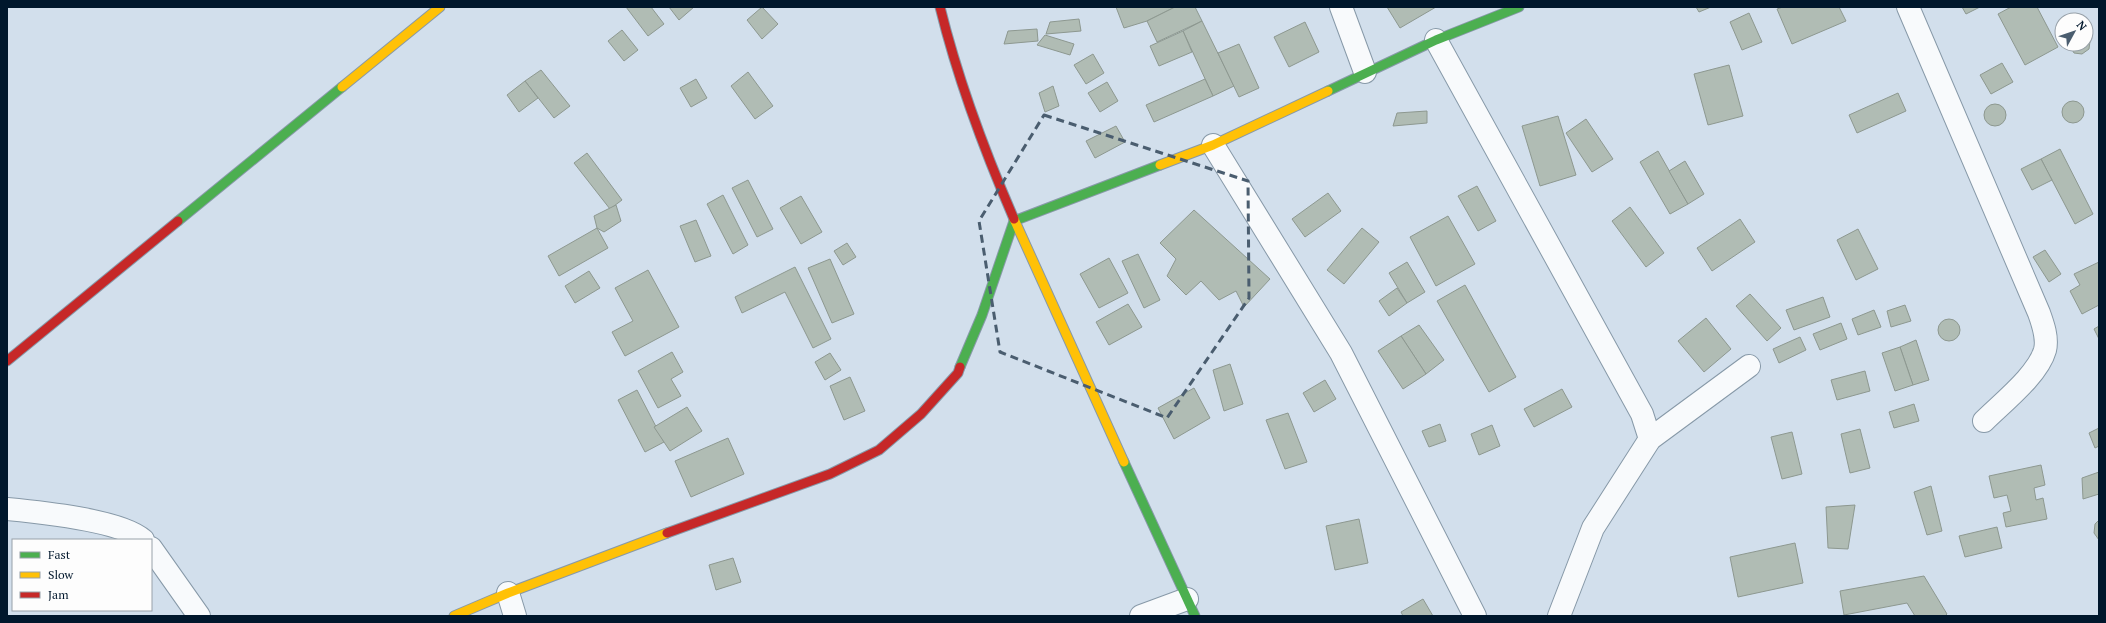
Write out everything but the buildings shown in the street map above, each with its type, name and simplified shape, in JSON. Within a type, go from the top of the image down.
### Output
[{"type":"street","points":[[7,361],[440,7]]},
{"type":"street","points":[[940,7],[949,46],[981,141],[1014,221],[1191,607],[1141,616]]},
{"type":"street","points":[[1341,7],[1365,72]]},
{"type":"street","points":[[1014,221],[1213,145],[1365,72],[1436,40],[1519,7]]},
{"type":"street","points":[[1908,7],[2039,313],[2046,335],[2045,350],[2030,374],[1984,421]]},
{"type":"street","points":[[1436,40],[1642,414],[1650,439]]},
{"type":"street","points":[[1213,145],[1341,353],[1475,616]]},
{"type":"street","points":[[454,616],[508,593],[830,474],[879,450],[921,414],[958,373],[982,315],[1014,221]]},
{"type":"street","points":[[1559,616],[1593,528],[1650,439],[1749,366]]},
{"type":"street","points":[[7,509],[62,515],[122,529],[141,539]]},
{"type":"street","points":[[152,549],[199,616]]},
{"type":"street","points":[[508,593],[515,616]]},
{"type":"highlighted area","points":[[1044,115],[1248,181],[1249,298],[1167,418],[1000,352],[979,221]]},
{"type":"traffic: fast","points":[[1328,91],[1436,40],[1519,7]]},
{"type":"traffic: fast","points":[[178,221],[342,87]]},
{"type":"traffic: fast","points":[[960,367],[982,315],[1014,221],[1160,165]]},
{"type":"traffic: fast","points":[[1124,462],[1195,616]]},
{"type":"traffic: slow","points":[[342,87],[440,7]]},
{"type":"traffic: slow","points":[[1160,165],[1213,145],[1328,91]]},
{"type":"traffic: slow","points":[[1014,219],[1124,462]]},
{"type":"traffic: slow","points":[[454,616],[508,593],[667,533]]},
{"type":"traffic: jam","points":[[940,7],[972,114],[1014,219]]},
{"type":"traffic: jam","points":[[7,361],[178,221]]},
{"type":"traffic: jam","points":[[667,533],[830,474],[879,450],[921,414],[958,373],[960,367]]}]
